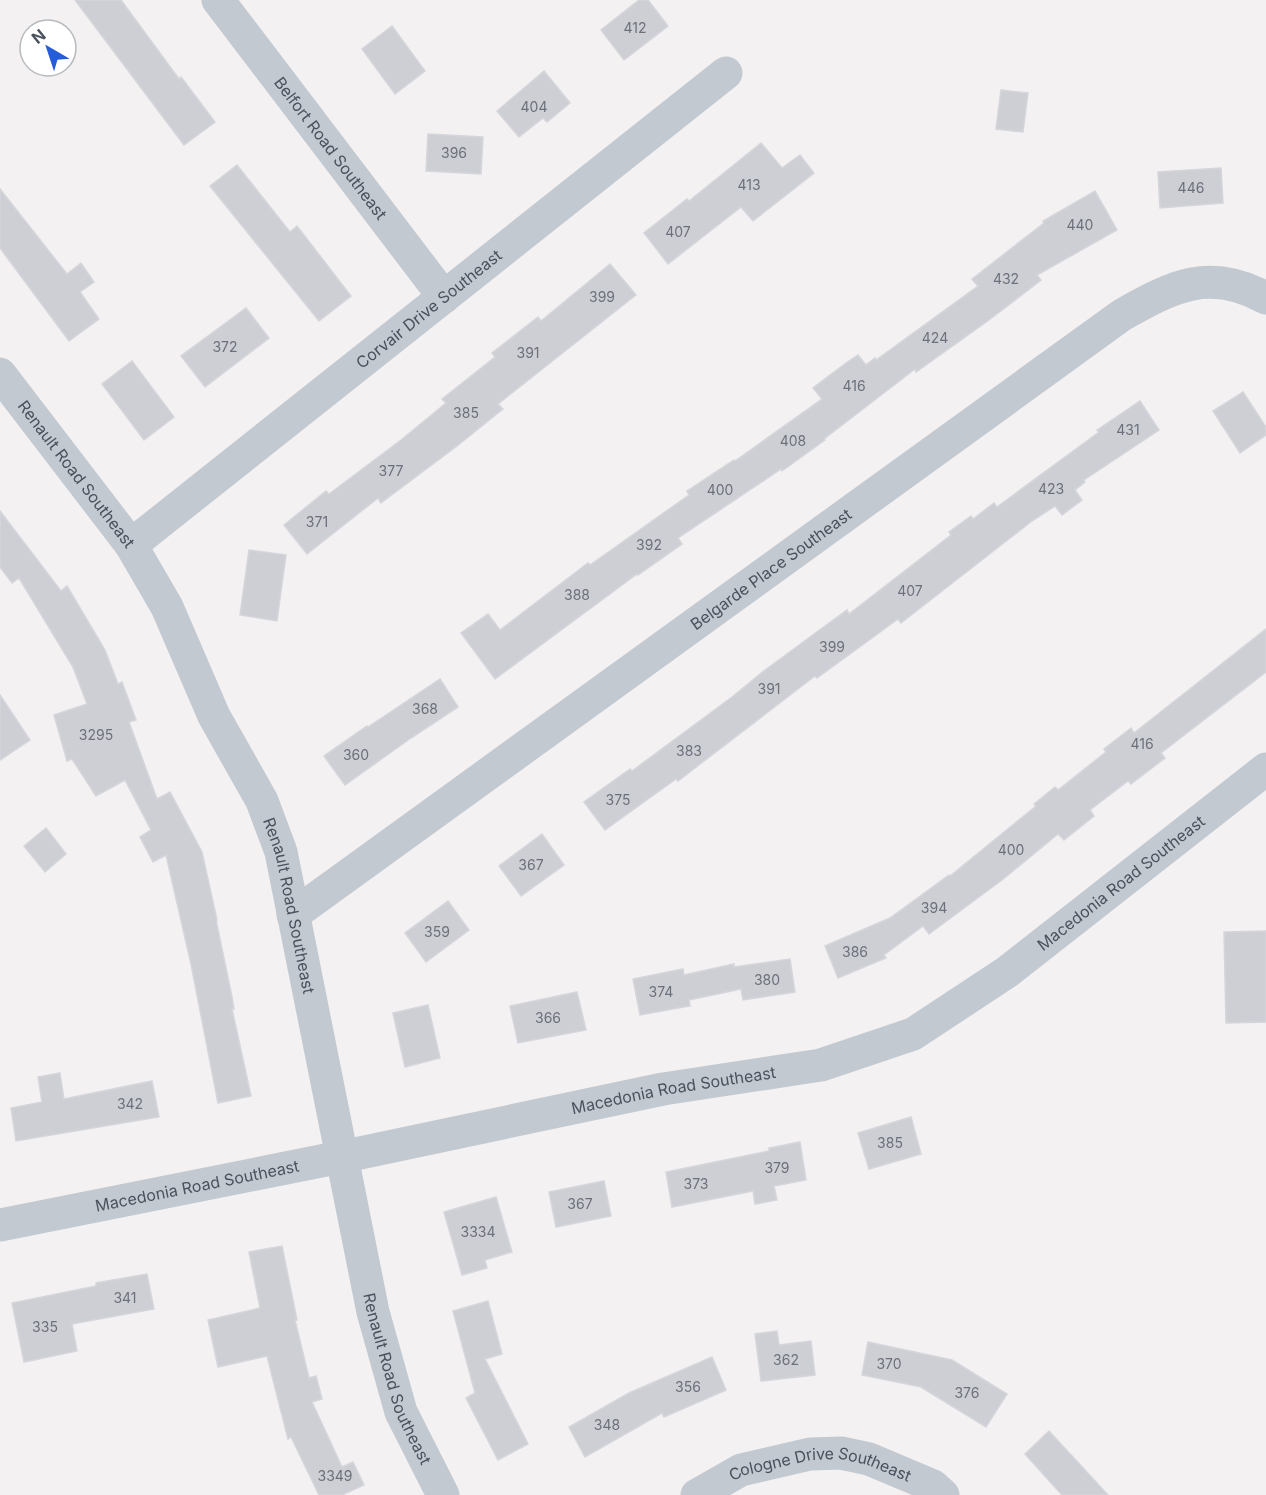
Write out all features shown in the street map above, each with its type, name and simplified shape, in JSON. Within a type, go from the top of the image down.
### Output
[{"type":"street","name":"Belfort Road Southeast","points":[[218,0],[444,297]]},
{"type":"street","name":"Corvair Drive Southeast","points":[[131,545],[726,73]]},
{"type":"street","name":"Belgarde Place Southeast","points":[[293,915],[1122,315],[1156,295],[1194,282],[1224,283],[1254,291],[1266,298]]},
{"type":"street","name":"Renault Road Southeast","points":[[0,374],[131,545],[167,607],[214,716],[262,801],[280,852],[373,1312],[401,1412],[443,1495]]},
{"type":"street","name":"Macedonia Road Southeast","points":[[0,1225],[341,1157],[663,1089],[821,1065],[913,1034],[1007,972],[1266,770]]},
{"type":"street","name":"Cologne Drive Southeast","points":[[697,1495],[741,1470],[810,1454],[841,1453],[869,1459],[933,1486],[943,1495]]},
{"type":"building","points":[[75,0],[121,0],[179,79],[181,77],[215,122],[184,145]]},
{"type":"building","points":[[639,0],[648,0],[668,26],[624,60],[601,30]]},
{"type":"building","points":[[392,26],[425,71],[395,94],[362,49]]},
{"type":"building","points":[[544,71],[570,103],[547,122],[543,118],[519,137],[497,111]]},
{"type":"building","points":[[1001,90],[1028,93],[1023,132],[996,129]]},
{"type":"building","points":[[428,134],[483,137],[481,174],[426,171]]},
{"type":"building","points":[[761,143],[782,168],[800,155],[814,173],[753,221],[741,207],[668,264],[644,233],[687,199],[689,201]]},
{"type":"building","points":[[237,165],[290,232],[297,226],[351,296],[319,321],[210,186]]},
{"type":"building","points":[[1221,168],[1223,203],[1160,208],[1158,172]]},
{"type":"building","points":[[0,189],[67,274],[81,263],[94,282],[80,292],[99,319],[69,341],[0,248]]},
{"type":"building","points":[[1095,191],[1117,230],[1037,275],[1041,280],[989,320],[916,372],[915,369],[782,471],[781,469],[678,538],[682,544],[637,574],[495,679],[461,633],[488,614],[500,630],[588,563],[590,565],[689,495],[687,491],[735,461],[822,399],[813,388],[846,363],[858,355],[866,365],[875,358],[876,360],[978,286],[972,279],[1044,223],[1043,221]]},
{"type":"building","points":[[610,264],[636,295],[498,404],[503,409],[457,446],[381,503],[378,498],[307,554],[284,525],[326,491],[329,494],[401,440],[446,403],[442,399],[495,357],[492,353],[538,317],[541,321]]},
{"type":"building","points":[[246,308],[269,338],[205,387],[181,356]]},
{"type":"building","points":[[132,361],[174,417],[144,440],[102,384]]},
{"type":"building","points":[[1243,392],[1266,427],[1266,435],[1240,453],[1213,411]]},
{"type":"building","points":[[1140,401],[1159,430],[1084,480],[1085,482],[1075,490],[1082,500],[1062,515],[1055,506],[1032,521],[901,623],[898,619],[817,678],[815,676],[678,781],[676,779],[605,830],[584,802],[630,769],[632,771],[847,610],[849,614],[951,535],[949,532],[971,516],[973,519],[994,503],[997,507],[1099,432],[1097,430]]},
{"type":"building","points":[[0,511],[61,591],[67,586],[105,650],[118,684],[122,682],[136,720],[129,722],[157,799],[170,792],[202,852],[251,1096],[218,1103],[191,964],[166,855],[153,862],[140,837],[151,830],[125,780],[96,796],[72,759],[67,761],[54,715],[87,704],[73,667],[19,578],[12,583],[0,567]]},
{"type":"building","points":[[249,550],[286,555],[277,621],[240,615]]},
{"type":"building","points":[[1266,629],[1266,672],[1161,753],[1165,758],[1131,784],[1128,781],[1090,810],[1094,816],[1064,840],[1058,834],[1002,880],[929,934],[923,926],[884,955],[886,958],[838,978],[825,946],[890,918],[950,876],[1036,806],[1034,804],[1055,787],[1058,790],[1106,752],[1104,749],[1131,728],[1134,733]]},
{"type":"building","points":[[440,679],[458,707],[345,785],[324,756]]},
{"type":"building","points":[[0,695],[30,740],[0,760]]},
{"type":"building","points":[[46,828],[66,854],[45,872],[24,846]]},
{"type":"building","points":[[542,834],[564,865],[521,896],[499,866]]},
{"type":"building","points":[[448,901],[469,930],[426,962],[405,933]]},
{"type":"building","points":[[1266,931],[1266,1022],[1226,1023],[1224,932]]},
{"type":"building","points":[[790,959],[795,992],[743,1000],[741,989],[689,1000],[690,1006],[640,1015],[633,979],[683,969],[684,975],[734,964],[734,967]]},
{"type":"building","points":[[577,992],[586,1030],[518,1043],[510,1006]]},
{"type":"building","points":[[428,1005],[440,1058],[405,1067],[393,1013]]},
{"type":"building","points":[[60,1073],[64,1099],[152,1081],[159,1117],[16,1141],[11,1108],[42,1102],[38,1077]]},
{"type":"building","points":[[911,1117],[921,1154],[869,1169],[858,1133]]},
{"type":"building","points":[[800,1142],[806,1180],[774,1186],[777,1200],[755,1204],[753,1191],[672,1207],[666,1172],[769,1151],[769,1148]]},
{"type":"building","points":[[604,1181],[611,1216],[556,1227],[549,1192]]},
{"type":"building","points":[[496,1197],[512,1252],[485,1260],[487,1268],[462,1275],[444,1212]]},
{"type":"building","points":[[282,1246],[297,1320],[295,1320],[309,1378],[316,1376],[322,1399],[312,1402],[342,1467],[353,1462],[364,1485],[342,1495],[319,1495],[291,1437],[288,1439],[267,1356],[218,1367],[208,1320],[260,1308],[249,1252]]},
{"type":"building","points":[[147,1274],[154,1309],[72,1324],[77,1351],[24,1362],[12,1303],[96,1286],[96,1283]]},
{"type":"building","points":[[488,1301],[502,1354],[485,1359],[528,1444],[498,1460],[466,1398],[475,1393],[453,1311]]},
{"type":"building","points":[[777,1331],[779,1345],[811,1341],[815,1375],[761,1381],[755,1334]]},
{"type":"building","points":[[868,1342],[952,1360],[1007,1394],[986,1427],[921,1387],[862,1375]]},
{"type":"building","points":[[712,1357],[726,1390],[664,1417],[662,1413],[585,1457],[569,1427],[629,1393]]},
{"type":"building","points":[[1049,1431],[1108,1495],[1062,1495],[1025,1454]]}]
